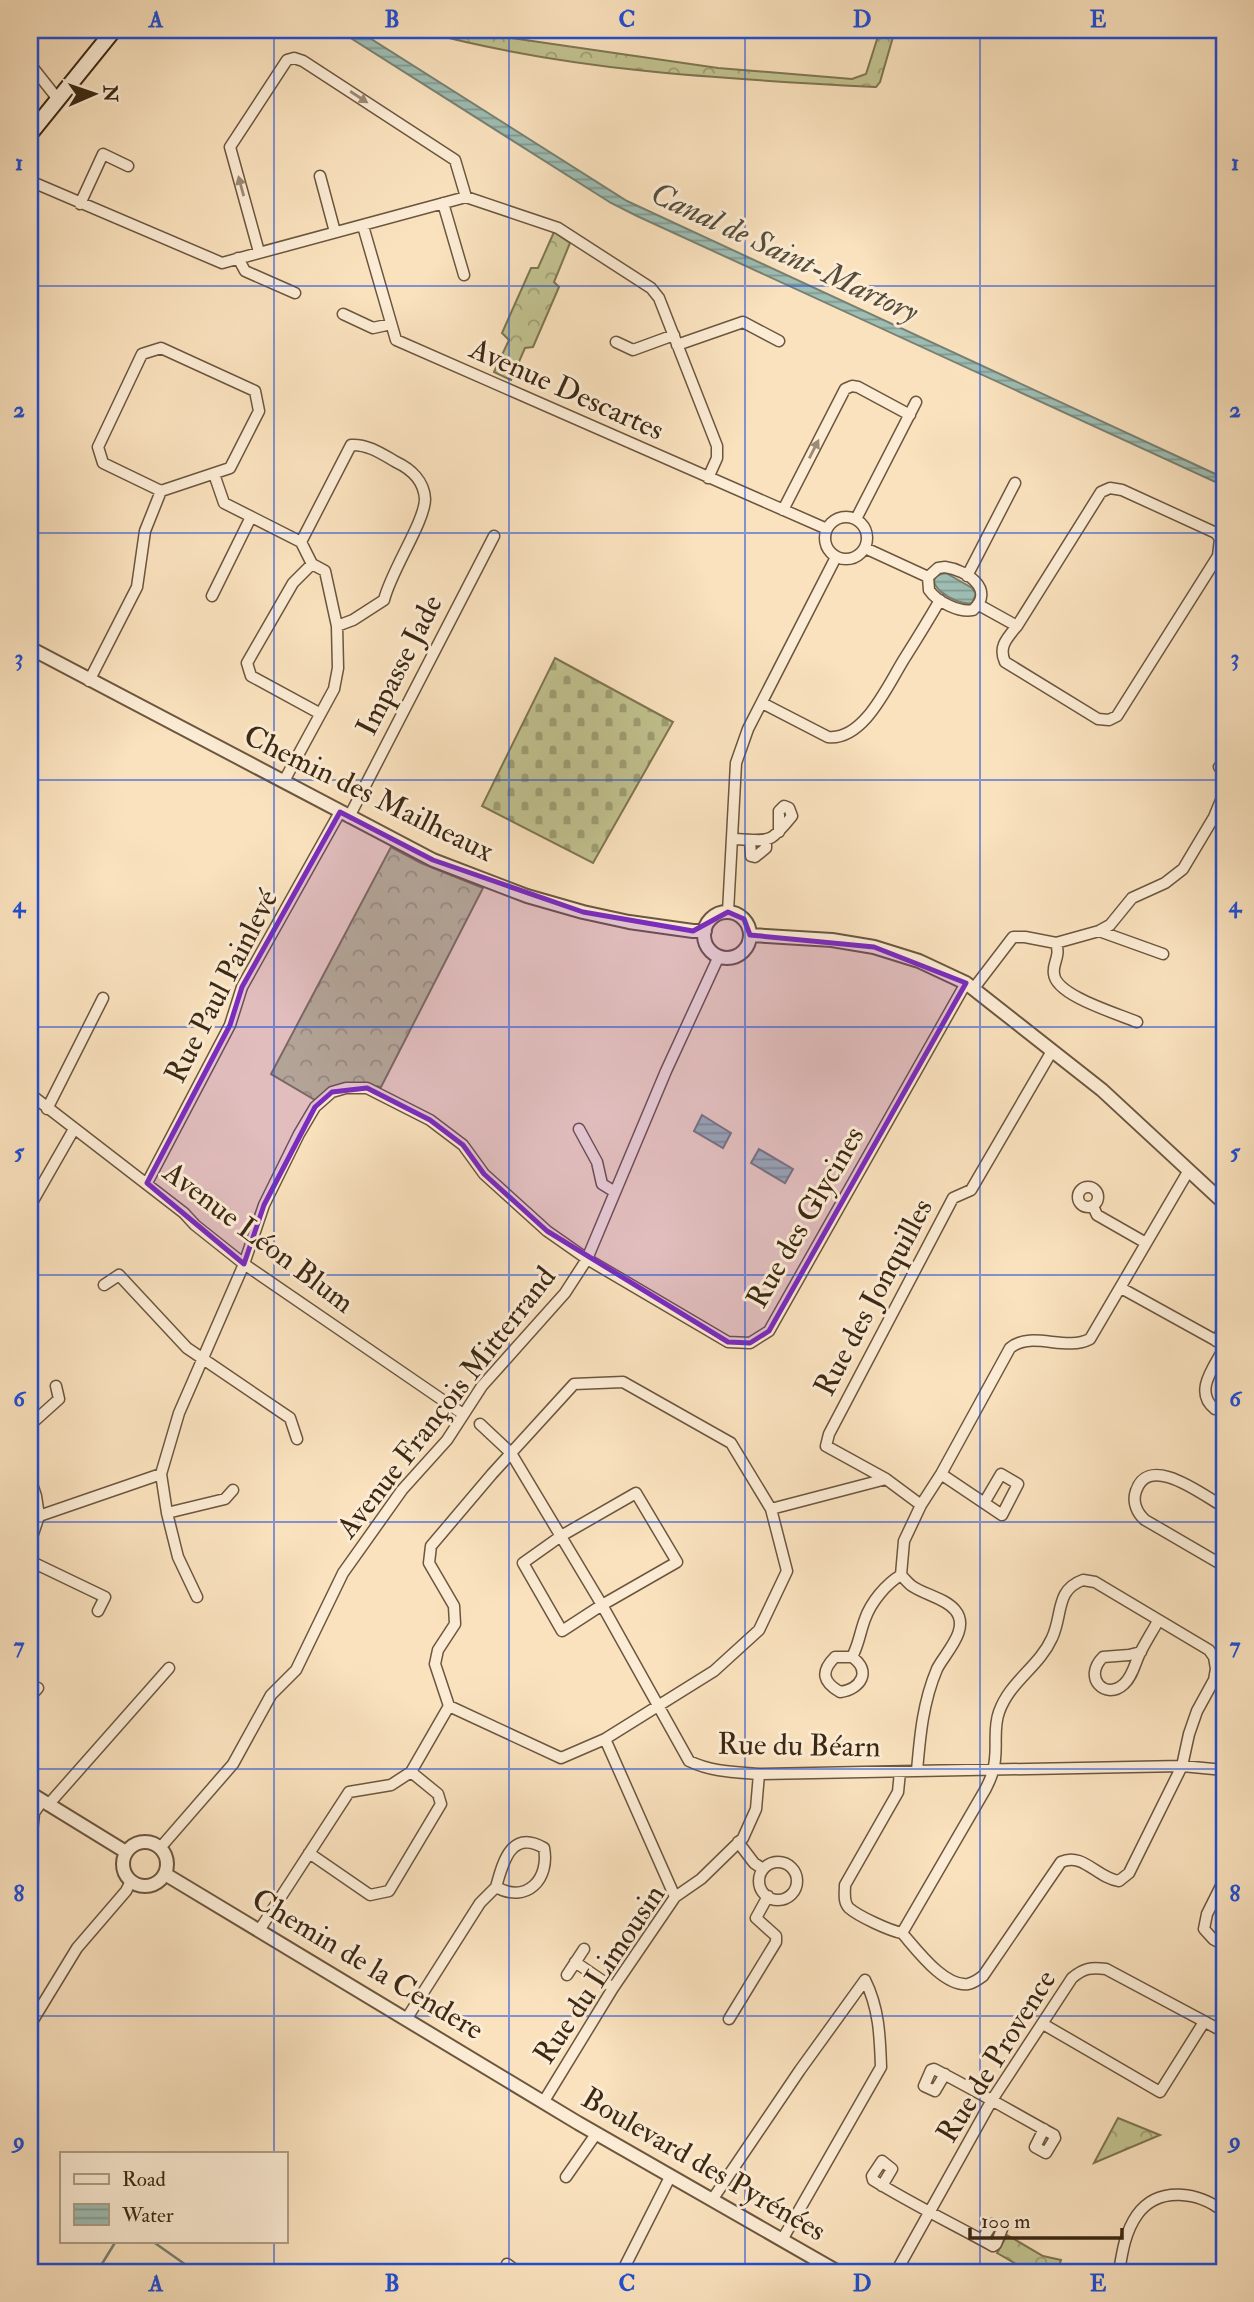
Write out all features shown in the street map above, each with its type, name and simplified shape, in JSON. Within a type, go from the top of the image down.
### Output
[{"type":"main road","points":[[30,134],[57,97],[114,30]]},
{"type":"street","points":[[259,252],[230,146],[287,60],[294,58],[303,61],[455,160],[466,197]]},
{"type":"street","points":[[30,64],[57,97]]},
{"type":"street","points":[[80,204],[98,152],[128,166]]},
{"type":"street","points":[[320,176],[335,232]]},
{"type":"street","points":[[30,181],[222,263],[466,197],[558,228],[652,288],[659,298],[717,446],[717,458],[708,478]]},
{"type":"street","points":[[443,203],[464,275]]},
{"type":"street","name":"Avenue Descartes","points":[[363,226],[396,340],[827,529]]},
{"type":"street","points":[[238,258],[245,271],[295,293]]},
{"type":"street","points":[[343,314],[373,328],[391,324]]},
{"type":"street","points":[[616,342],[633,350],[743,322],[779,341]]},
{"type":"street","points":[[161,348],[255,391],[258,411],[230,468],[161,491],[103,463],[98,447],[142,354],[161,348]]},
{"type":"street","points":[[783,510],[845,389],[858,387],[910,415]]},
{"type":"street","points":[[856,519],[916,402]]},
{"type":"street","points":[[300,542],[351,445],[362,444],[412,470],[425,499],[420,517],[388,582],[384,600],[337,626]]},
{"type":"street","points":[[214,474],[224,503],[300,542],[312,564],[325,571],[337,626],[338,667],[334,689],[284,781]]},
{"type":"street","points":[[967,576],[1014,483]]},
{"type":"street","points":[[1110,488],[1122,490],[1216,533],[1220,538],[1218,556],[1117,716],[1109,720],[1098,719],[1005,662],[1003,645],[1017,626],[1101,492],[1110,488]]},
{"type":"street","points":[[89,681],[137,587],[145,531],[161,491]]},
{"type":"street","points":[[212,596],[251,517]]},
{"type":"street","points":[[843,517],[856,519],[867,532],[865,548],[853,559],[836,557],[827,548],[827,529],[831,523],[843,517]]},
{"type":"street","name":"Impasse Jade","points":[[344,814],[494,536]]},
{"type":"street","points":[[865,548],[928,577]]},
{"type":"street","points":[[728,912],[739,751],[836,557]]},
{"type":"street","points":[[312,564],[293,583],[247,663],[251,676],[319,713]]},
{"type":"street","points":[[928,577],[938,568],[945,567],[967,576],[979,583],[982,590],[979,605]]},
{"type":"street","points":[[928,577],[929,590],[940,600],[967,611],[979,605]]},
{"type":"street","points":[[762,704],[828,737],[846,735],[875,708],[940,600]]},
{"type":"street","points":[[979,605],[1017,626]]},
{"type":"street","name":"Chemin des Mailheaux","points":[[30,648],[433,860],[527,896],[629,922],[693,932],[705,931]]},
{"type":"street","points":[[1137,1022],[1083,1000],[1057,983],[1054,976],[1058,949],[1056,943],[1099,932],[1118,917],[1132,898],[1165,883],[1183,869],[1214,817],[1224,793]]},
{"type":"street","name":"Rue Paul Painlevé","points":[[147,1183],[230,1025],[242,988],[344,814]]},
{"type":"street","points":[[732,839],[766,840],[775,837],[779,832]]},
{"type":"street","points":[[750,840],[750,852],[755,857],[766,848],[766,840]]},
{"type":"street","points":[[728,912],[744,919],[750,935],[745,949],[726,958],[707,946],[705,931],[714,916],[728,912]]},
{"type":"street","points":[[1099,932],[1163,954]]},
{"type":"street","points":[[750,935],[832,940],[874,947],[919,961],[970,985],[1102,1090],[1224,1203]]},
{"type":"street","name":"Rue des Glycines","points":[[161,1474],[178,1413],[244,1264],[264,1205],[314,1107],[332,1092],[358,1087],[379,1093],[430,1120],[463,1145],[484,1174],[547,1231],[587,1259],[727,1342],[750,1343],[769,1331],[970,985],[1013,937],[1056,943]]},
{"type":"street","name":"Avenue François Mitterrand","points":[[160,1848],[233,1764],[271,1695],[296,1670],[343,1573],[402,1490],[447,1440],[482,1386],[565,1293],[587,1259],[666,1071],[719,956]]},
{"type":"street","points":[[47,1109],[103,998]]},
{"type":"street","name":"Rue des Jonquilles","points":[[886,1479],[826,1446],[829,1434],[953,1198],[971,1190],[1052,1051]]},
{"type":"street","name":"Avenue Léon Blum","points":[[30,1094],[147,1183],[244,1264],[463,1414]]},
{"type":"street","points":[[30,1206],[74,1129]]},
{"type":"street","points":[[579,1129],[597,1162],[602,1184],[615,1192]]},
{"type":"street","points":[[917,1771],[925,1702],[938,1667],[959,1633],[960,1622],[955,1610],[911,1586],[901,1575],[904,1541],[921,1505],[941,1474],[1010,1348],[1019,1342],[1077,1343],[1090,1339],[1189,1170]]},
{"type":"street","points":[[30,1181],[40,1188]]},
{"type":"street","points":[[1093,1206],[1097,1215],[1146,1243]]},
{"type":"street","points":[[104,1285],[119,1275],[187,1348],[290,1418],[297,1439]]},
{"type":"street","points":[[1121,1288],[1222,1345]]},
{"type":"street","points":[[1215,1409],[1206,1399],[1205,1386],[1222,1345],[1224,1328]]},
{"type":"street","points":[[623,1382],[731,1443],[771,1509],[787,1571],[759,1630],[714,1671],[605,1739],[561,1758],[449,1706],[435,1664],[438,1650],[455,1624],[454,1606],[429,1563],[431,1546],[511,1452],[574,1384],[623,1382]]},
{"type":"street","points":[[30,1425],[58,1399],[56,1386]]},
{"type":"street","name":"Rue du Béarn","points":[[480,1424],[511,1452],[602,1605],[688,1761],[705,1769],[727,1773],[1182,1766],[1224,1770]]},
{"type":"street","points":[[39,1516],[161,1474],[178,1558],[197,1597]]},
{"type":"street","points":[[941,1474],[984,1503]]},
{"type":"street","points":[[1224,1507],[1163,1474],[1144,1478],[1134,1497],[1145,1520],[1224,1566]]},
{"type":"street","points":[[30,1478],[39,1516],[30,1543]]},
{"type":"street","points":[[771,1509],[886,1479],[921,1505]]},
{"type":"street","points":[[167,1513],[225,1499],[233,1490]]},
{"type":"street","points":[[636,1493],[677,1562],[562,1631],[523,1563],[561,1536],[636,1493]]},
{"type":"street","points":[[30,1561],[105,1597],[98,1611]]},
{"type":"street","points":[[852,1657],[860,1642],[866,1616],[888,1582],[901,1575]]},
{"type":"street","points":[[900,1772],[898,1792],[845,1885],[845,1898],[849,1907],[889,1930],[902,1933],[935,1969],[958,1983],[971,1984],[983,1976],[1061,1862],[1069,1858],[1078,1859],[1109,1879],[1119,1881],[1129,1873],[1182,1766],[1197,1710],[1214,1680],[1214,1657],[1209,1650],[1095,1582],[1083,1580],[1073,1584],[1061,1602],[1054,1636],[1047,1649],[1005,1696],[994,1732],[994,1770],[902,1933]]},
{"type":"street","points":[[1140,1652],[1129,1656],[1102,1657],[1093,1674],[1096,1684],[1104,1689],[1123,1686],[1158,1620]]},
{"type":"street","points":[[30,1851],[34,1813],[169,1668]]},
{"type":"street","points":[[30,1697],[38,1688]]},
{"type":"street","points":[[260,1929],[349,1791],[391,1785],[411,1772],[449,1706]]},
{"type":"street","points":[[605,1739],[675,1897]]},
{"type":"street","points":[[309,1853],[370,1895],[389,1891],[442,1804],[438,1794],[411,1772]]},
{"type":"street","name":"Rue du Limousin","points":[[544,2101],[613,1988],[675,1897],[701,1879],[743,1838],[756,1809],[758,1773]]},
{"type":"street","points":[[30,1793],[126,1852]]},
{"type":"street","points":[[139,1842],[150,1842],[160,1848],[167,1860],[165,1874],[161,1879],[150,1886],[131,1881],[123,1867],[126,1852],[139,1842]]},
{"type":"street","points":[[407,2018],[480,1903],[496,1887],[503,1863],[512,1849],[521,1842],[534,1842],[544,1848],[546,1860],[542,1873],[527,1892],[516,1895],[496,1887]]},
{"type":"street","points":[[738,1842],[763,1870]]},
{"type":"street","points":[[780,1862],[790,1866],[796,1875],[796,1886],[790,1895],[781,1899],[768,1896],[760,1886],[763,1870],[770,1864],[780,1862]]},
{"type":"street","name":"Chemin de la Cendere","points":[[165,1874],[544,2101]]},
{"type":"street","points":[[1224,1880],[1207,1914],[1204,1929],[1213,1939],[1224,1945]]},
{"type":"street","points":[[30,2025],[77,1948],[126,1891],[131,1881]]},
{"type":"street","points":[[729,2019],[776,1942],[776,1936],[756,1918],[768,1896]]},
{"type":"street","points":[[567,1975],[584,1949]]},
{"type":"street","points":[[575,1962],[613,1988]]},
{"type":"street","name":"Rue de Provence","points":[[896,2272],[992,2100],[1072,1978],[1082,1969],[1106,1969],[1224,2032]]},
{"type":"street","points":[[712,2200],[865,1980],[874,2000],[881,2040],[881,2067],[782,2240]]},
{"type":"street","points":[[1043,2024],[1160,2092],[1203,2022]]},
{"type":"street","points":[[945,2074],[1044,2129]]},
{"type":"street","name":"Boulevard des Pyrénées","points":[[544,2101],[596,2134],[838,2272]]},
{"type":"street","points":[[566,2177],[596,2134]]},
{"type":"street","points":[[622,2272],[670,2177]]},
{"type":"street","points":[[883,2186],[982,2240]]},
{"type":"street","points":[[1119,2272],[1124,2242],[1137,2214],[1151,2201],[1191,2194],[1212,2202],[1224,2212]]},
{"type":"street","points":[[507,2264],[517,2272]]},
{"type":"highlighted area","points":[[340,812],[433,860],[583,912],[693,931],[728,912],[744,919],[750,935],[874,947],[966,983],[769,1331],[750,1343],[728,1342],[547,1231],[484,1174],[463,1145],[430,1120],[367,1088],[332,1092],[315,1107],[264,1205],[244,1264],[147,1183],[230,1025],[242,987]]},
{"type":"green space","points":[[418,30],[457,30],[718,68],[852,79],[866,74],[880,30],[895,30],[880,82],[876,87],[702,76],[587,64],[474,44]]},
{"type":"green space","points":[[554,232],[570,243],[554,282],[559,287],[533,347],[525,348],[511,380],[494,372],[509,340],[502,333],[531,268],[538,268]]},
{"type":"green space","points":[[555,658],[673,722],[593,863],[482,806]]},
{"type":"green space","points":[[391,847],[421,863],[483,888],[381,1087],[346,1084],[330,1089],[315,1100],[271,1074]]},
{"type":"green space","points":[[1118,2118],[1160,2135],[1094,2163]]},
{"type":"green space","points":[[1007,2235],[1043,2256],[1061,2260],[1057,2272],[1021,2272],[1023,2268],[997,2253]]},
{"type":"water","points":[[338,30],[357,30],[627,201],[1224,478],[1224,486],[611,203]]},
{"type":"water","points":[[946,573],[972,588],[976,594],[972,603],[956,601],[936,586],[934,580],[937,576]]},
{"type":"water","points":[[702,1115],[731,1133],[723,1148],[694,1131]]},
{"type":"water","points":[[759,1149],[793,1169],[785,1183],[751,1163]]},
{"type":"waterway","points":[[97,2272],[115,2242]]},
{"type":"waterway","points":[[153,2242],[196,2272]]},
{"type":"water label","name":"Canal de Saint-Martory","points":[[785,252]]}]
